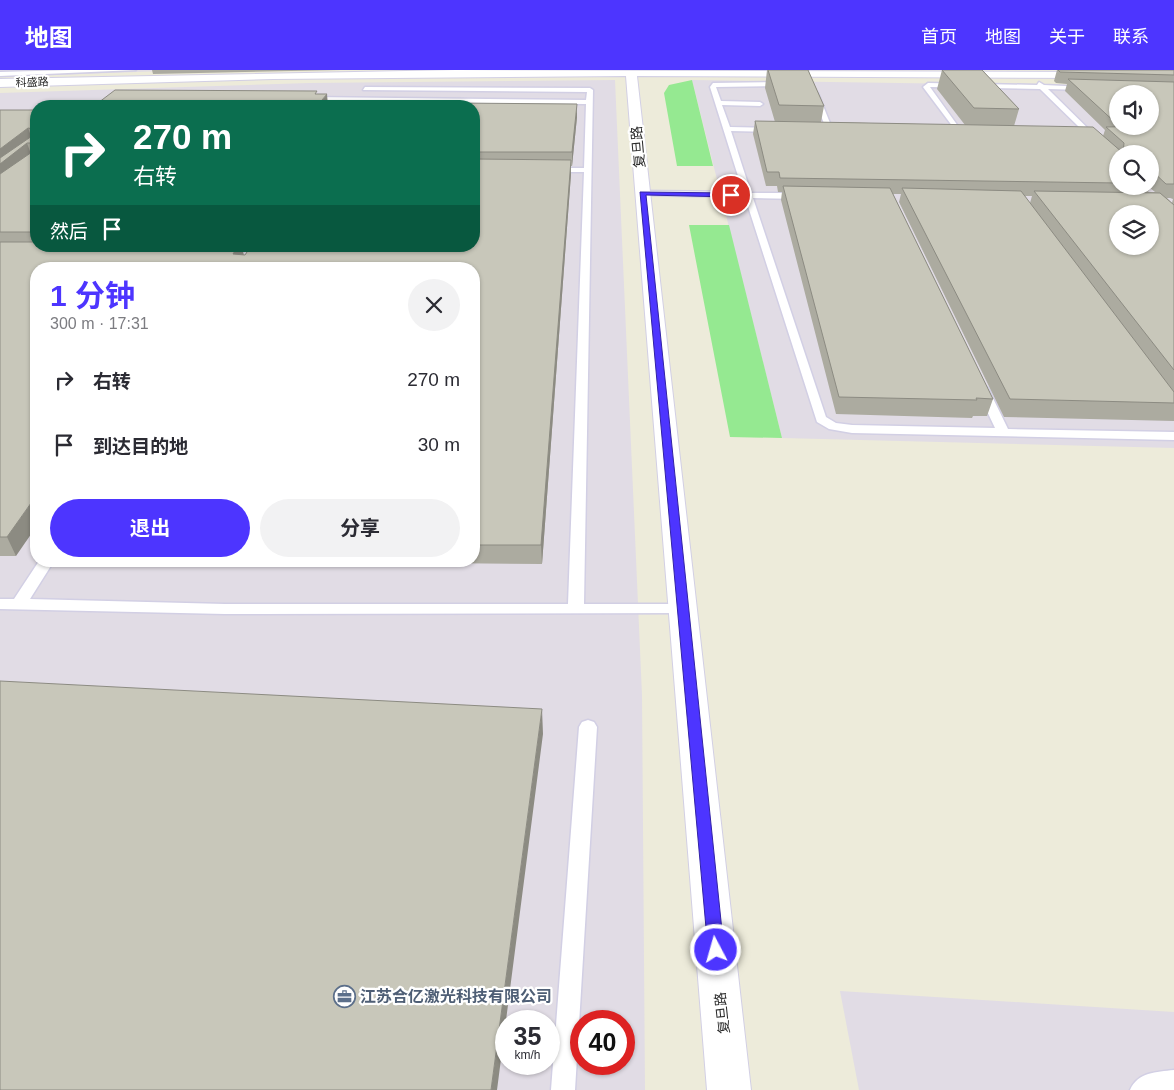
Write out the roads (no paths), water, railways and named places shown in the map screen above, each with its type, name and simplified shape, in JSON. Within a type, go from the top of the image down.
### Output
[{"type":"street","name":"科盛路","points":[[0,83],[371,75],[631,72],[928,73],[1035,80],[1103,78]]},
{"type":"street","name":"复旦路","points":[[631,72],[729,1090]]},
{"type":"street","name":"科盛路","points":[[0,87],[371,75]]},
{"type":"lane","points":[[0,74],[33,71],[132,70]]},
{"type":"lane","points":[[358,100],[371,75]]},
{"type":"lane","points":[[1035,80],[1109,154]]},
{"type":"lane","points":[[959,133],[926,87],[928,85],[1035,80],[1089,88]]},
{"type":"lane","points":[[793,84],[714,85],[718,104],[821,419],[834,426],[852,429],[1174,436]]},
{"type":"lane","points":[[811,84],[831,131]]},
{"type":"lane","points":[[364,89],[590,90],[590,102],[585,113],[588,170],[576,609]]},
{"type":"lane","points":[[299,99],[313,100]]},
{"type":"lane","points":[[480,102],[590,102]]},
{"type":"lane","points":[[718,104],[760,104]]},
{"type":"lane","points":[[727,129],[784,130]]},
{"type":"lane","points":[[950,133],[969,134]]},
{"type":"lane","points":[[1081,135],[1090,136]]},
{"type":"lane","points":[[541,170],[588,170]]},
{"type":"lane","points":[[643,193],[815,196]]},
{"type":"lane","points":[[978,378],[1004,432]]},
{"type":"lane","points":[[19,604],[43,567]]},
{"type":"lane","points":[[0,604],[225,609],[683,609]]},
{"type":"lane","points":[[563,1090],[588,727]]},
{"type":"lane","points":[[1142,1090],[1151,1084],[1174,1082]]},
{"type":"place","name":"江苏合亿激光科技有限公司","points":[[344,996]]}]
